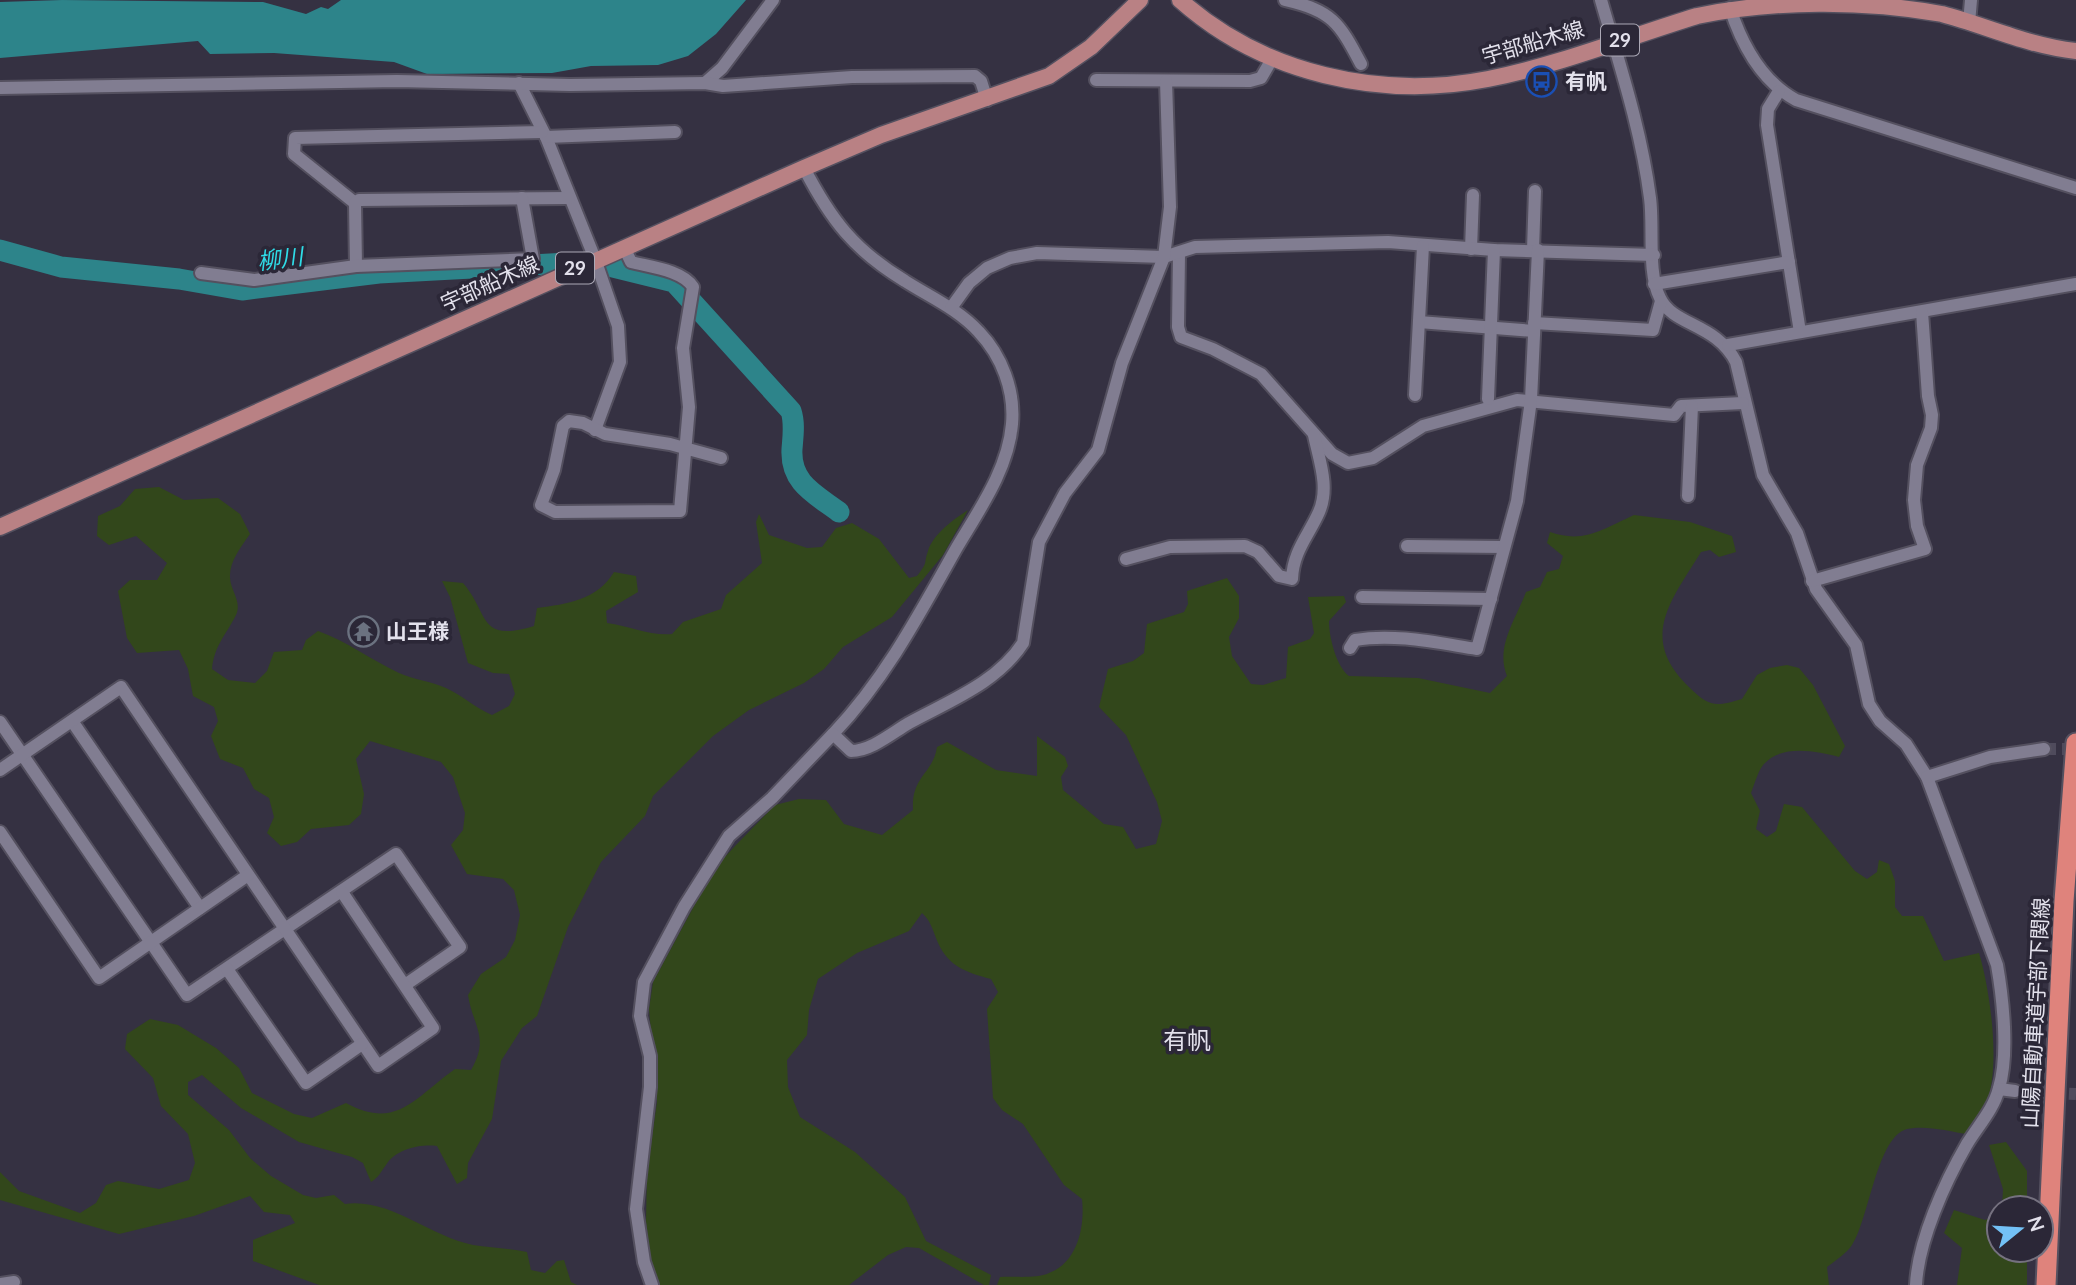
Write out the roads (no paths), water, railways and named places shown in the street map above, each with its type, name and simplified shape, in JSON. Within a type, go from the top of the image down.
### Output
[{"type":"highway","name":"山陽自動車道宇部下関線","points":[[2046,1285],[2064,901],[2076,743]]},
{"type":"main road","name":"宇部船木線","points":[[0,527],[595,259],[881,135],[1040,80],[1070,63],[1140,0]]},
{"type":"main road","name":"宇部船木線","points":[[1180,0],[1231,38],[1272,59],[1355,81],[1437,86],[1516,73],[1730,8],[1791,2],[1852,2],[1941,14],[2045,46],[2076,51]]},
{"type":"street","points":[[705,83],[722,68],[773,0]]},
{"type":"street","points":[[1285,0],[1314,7],[1335,19],[1361,64]]},
{"type":"street","points":[[1601,0],[1641,141],[1650,198],[1654,284],[1661,301],[1668,309],[1728,345],[1736,362],[1743,403],[1763,475],[1797,533],[1812,581],[1856,645],[1868,704],[1880,721],[1906,744],[1927,777],[1997,965],[2001,988],[2002,1039],[1999,1089],[1950,1177],[1920,1259],[1916,1285]]},
{"type":"street","points":[[1969,23],[1971,0]]},
{"type":"street","points":[[1730,8],[1745,47],[1779,91],[1829,112],[2076,188]]},
{"type":"street","points":[[1096,80],[1256,80],[1264,74],[1272,59]]},
{"type":"street","points":[[0,88],[397,81],[705,83],[723,86],[852,77],[975,76],[981,81],[987,100]]},
{"type":"street","points":[[832,734],[851,751],[860,750],[947,704],[994,674],[1015,655],[1027,627],[1031,582],[1039,542],[1065,493],[1098,450],[1122,363],[1164,257],[1170,207],[1166,80]]},
{"type":"street","points":[[519,83],[544,134],[595,259],[621,343],[620,362],[595,430]]},
{"type":"street","points":[[1779,91],[1768,109],[1767,125],[1800,332]]},
{"type":"street","points":[[355,204],[294,154],[295,138],[675,132]]},
{"type":"street","points":[[652,1285],[644,1262],[636,1209],[650,1087],[649,1056],[640,1016],[644,982],[684,906],[729,836],[772,798],[862,703],[892,663],[990,490],[1006,454],[1013,410],[1003,369],[984,337],[951,307],[894,275],[859,249],[825,210],[804,169]]},
{"type":"street","points":[[1350,648],[1355,640],[1366,638],[1419,641],[1477,649],[1517,501],[1531,400],[1535,191]]},
{"type":"street","points":[[1471,249],[1473,195]]},
{"type":"street","points":[[201,273],[254,280],[355,266],[533,259],[522,198]]},
{"type":"street","points":[[355,266],[355,204],[359,200],[569,198]]},
{"type":"street","points":[[951,307],[978,275],[1010,258],[1037,253],[1164,257],[1195,247],[1388,242],[1471,249],[1654,255]]},
{"type":"street","points":[[1415,395],[1423,246]]},
{"type":"street","points":[[624,247],[631,262],[688,279],[693,287],[683,348],[688,407],[686,449],[680,511],[555,512],[541,505],[554,470],[563,426],[575,420],[595,430],[625,439],[686,449],[721,458]]},
{"type":"street","points":[[1488,399],[1494,250]]},
{"type":"street","points":[[1179,254],[1178,327],[1181,337],[1226,355],[1261,374],[1332,454],[1348,463],[1360,462],[1384,452],[1423,426],[1500,404],[1531,400],[1577,408],[1674,415],[1681,406],[1743,403]]},
{"type":"street","points":[[1654,284],[1789,262]]},
{"type":"street","points":[[1728,345],[2076,284]]},
{"type":"street","points":[[1419,322],[1653,330],[1661,301]]},
{"type":"street","points":[[1812,581],[1926,549],[1917,526],[1914,500],[1917,465],[1931,428],[1932,415],[1928,396],[1922,312]]},
{"type":"street","points":[[1688,496],[1692,406]]},
{"type":"street","points":[[1126,559],[1170,547],[1245,546],[1258,552],[1279,576],[1292,579],[1295,561],[1321,503],[1325,477],[1314,435]]},
{"type":"street","points":[[1407,546],[1504,547]]},
{"type":"street","points":[[1362,597],[1491,599]]},
{"type":"street","points":[[0,770],[121,687],[378,1066],[433,1028],[342,891]]},
{"type":"street","points":[[72,721],[200,908]]},
{"type":"street","points":[[0,722],[187,995],[396,854],[460,947],[405,985]]},
{"type":"street","points":[[1927,777],[1990,757],[2044,749]]},
{"type":"street","points":[[0,832],[99,978],[248,875]]},
{"type":"street","points":[[227,969],[306,1083],[362,1044]]},
{"type":"street","points":[[1999,1089],[2015,1091]]},
{"type":"street","points":[[0,1284],[14,1282]]},
{"type":"waterway","name":"柳川","points":[[0,250],[61,267],[179,279],[242,290],[379,273],[568,263]]},
{"type":"waterway","name":"柳川","points":[[609,266],[674,282],[791,411],[792,461],[795,471],[813,493],[839,512]]},
{"type":"tunnel","points":[[2044,749],[2076,749]]},
{"type":"tunnel","points":[[2015,1091],[2076,1094]]},
{"type":"place","name":"有帆","points":[[1542,82]]},
{"type":"place","name":"山王様","points":[[363,632]]},
{"type":"district","name":"有帆","points":[[1187,1041]]}]
